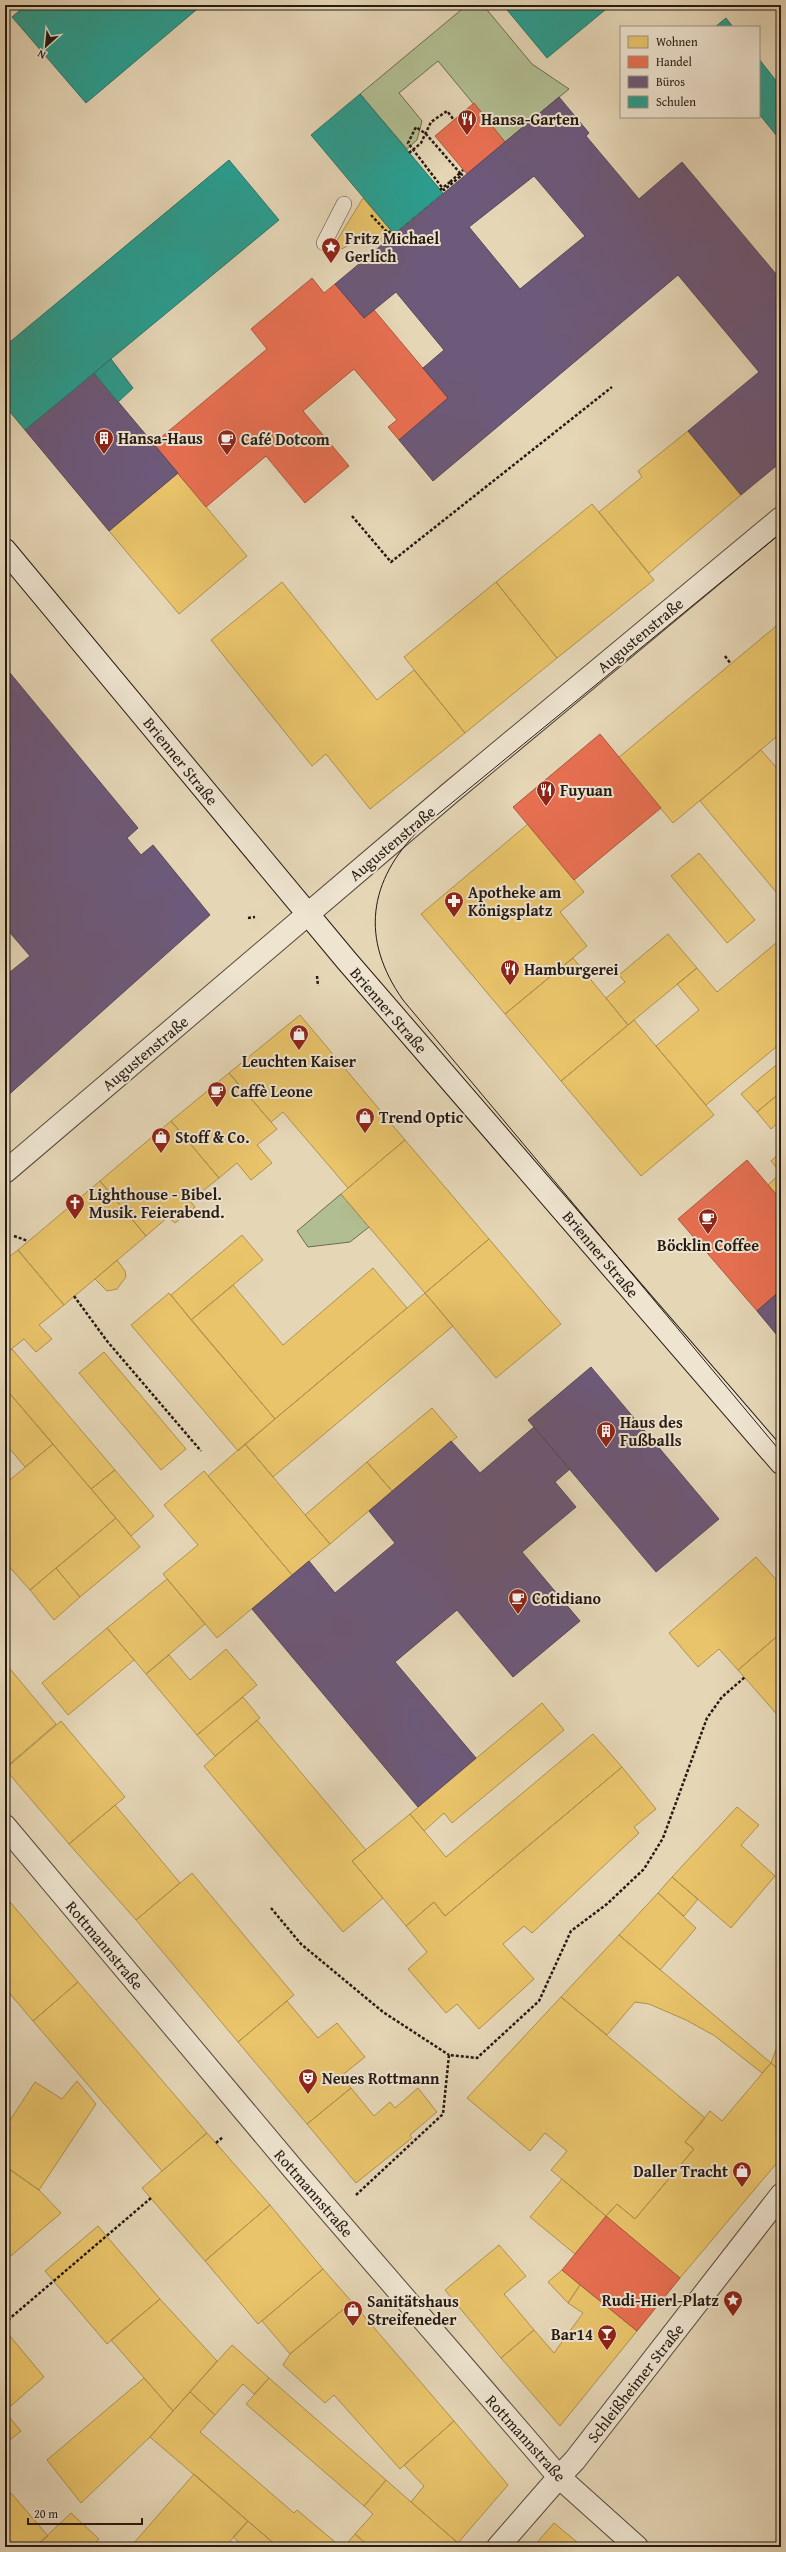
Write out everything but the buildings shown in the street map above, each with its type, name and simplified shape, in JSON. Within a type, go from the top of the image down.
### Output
[{"type":"street","name":"Augustenstraße","points":[[5,1172],[456,788],[781,518]]},
{"type":"street","name":"Brienner Straße","points":[[5,550],[120,686],[276,877],[309,914],[347,961],[781,1463]]},
{"type":"street","name":"Rottmannstraße","points":[[5,1826],[294,2170],[559,2477],[637,2547]]},
{"type":"street","name":"Schleißheimer Straße","points":[[498,2547],[575,2460],[781,2195]]},
{"type":"lane","points":[[324,243],[344,204]]},
{"type":"path","points":[[409,152],[421,143],[431,122],[447,111],[454,120]]},
{"type":"path","points":[[416,126],[426,134],[462,175],[444,190],[408,143],[416,126]]},
{"type":"path","points":[[440,190],[463,170]]},
{"type":"path","points":[[371,215],[388,233],[391,231]]},
{"type":"path","points":[[352,516],[391,562],[612,387]]},
{"type":"path","points":[[725,656],[731,664]]},
{"type":"path","points":[[14,1236],[28,1241]]},
{"type":"path","points":[[74,1296],[107,1341],[201,1451]]},
{"type":"path","points":[[271,1908],[301,1944],[383,2012],[449,2055],[477,2058],[539,2001],[571,1931],[607,1904],[644,1869],[663,1838],[706,1718],[722,1696],[745,1677]]},
{"type":"path","points":[[362,2189],[442,2114],[449,2055]]},
{"type":"path","points":[[216,2143],[223,2137]]},
{"type":"path","points":[[8,2320],[151,2198]]},
{"type":"green space","points":[[467,5],[483,5],[532,64],[569,89],[505,142],[438,61],[399,93],[422,121],[417,140],[407,149],[360,94]]},
{"type":"green space","points":[[341,1194],[369,1227],[350,1242],[308,1247],[297,1231]]},
{"type":"tram line","points":[[781,533],[420,829],[389,869],[380,890],[376,911],[376,933],[380,955],[389,977],[403,1000],[781,1452]]},
{"type":"place","name":"Hansa-Garten","points":[[467,136]]},
{"type":"place","name":"Fritz Michael Gerlich","points":[[331,264]]},
{"type":"place","name":"Hansa-Haus","points":[[104,455]]},
{"type":"place","name":"Café Dotcom","points":[[227,456]]},
{"type":"place","name":"Fuyuan","points":[[546,807]]},
{"type":"place","name":"Apotheke am Königsplatz","points":[[454,918]]},
{"type":"place","name":"Hamburgerei","points":[[510,986]]},
{"type":"place","name":"Leuchten Kaiser","points":[[299,1051]]},
{"type":"place","name":"Caffè Leone","points":[[217,1108]]},
{"type":"place","name":"Trend Optic","points":[[365,1134]]},
{"type":"place","name":"Stoff & Co.","points":[[161,1154]]},
{"type":"place","name":"Lighthouse - Bibel. Musik. Feierabend.","points":[[75,1220]]},
{"type":"place","name":"Böcklin Coffee","points":[[708,1235]]},
{"type":"place","name":"Haus des Fußballs","points":[[606,1448]]},
{"type":"place","name":"Cotidiano","points":[[518,1615]]},
{"type":"place","name":"Neues Rottmann","points":[[308,2095]]},
{"type":"place","name":"Daller Tracht","points":[[742,2188]]},
{"type":"place","name":"Rudi-Hierl-Platz","points":[[733,2317]]},
{"type":"place","name":"Sanitätshaus Streifeneder","points":[[353,2327]]},
{"type":"place","name":"Bar14","points":[[607,2351]]}]
